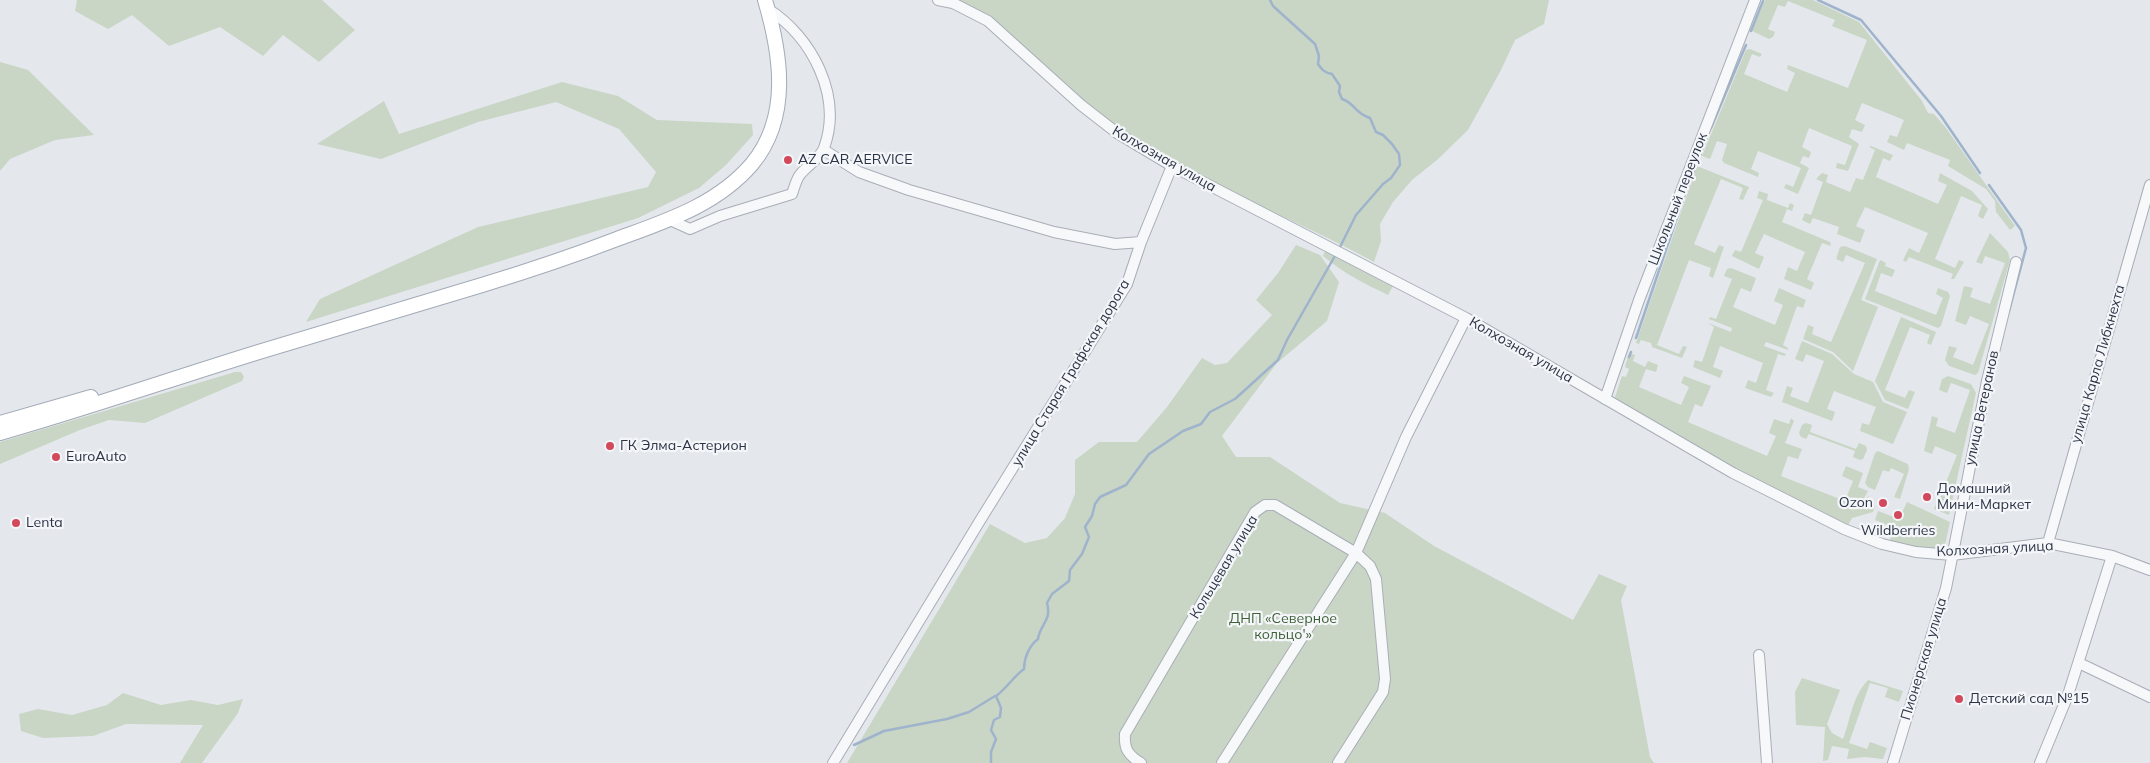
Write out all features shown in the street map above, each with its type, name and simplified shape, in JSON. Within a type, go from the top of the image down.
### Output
[{"type":"main road","points":[[0,433],[562,260],[670,220],[716,196],[738,179],[754,162],[769,137],[777,109],[781,78],[767,4]]},
{"type":"main road","points":[[0,423],[241,358]]},
{"type":"street","name":"Колхозная улица","points":[[938,0],[953,3],[988,21],[1081,105],[1117,133],[1172,166],[1466,318],[1734,473],[1844,529],[1891,546],[1916,552],[1952,555],[2048,543],[2112,556],[2150,570]]},
{"type":"street","name":"Школьный переулок","points":[[1605,399],[1639,300],[1755,0]]},
{"type":"street","points":[[670,220],[690,229],[720,216],[792,194],[799,176],[824,150],[831,122],[829,95],[820,72],[792,27],[767,4]]},
{"type":"street","points":[[824,150],[859,172],[927,195],[1054,232],[1115,244],[1141,242]]},
{"type":"street","name":"улица Старая Графская дорога","points":[[833,763],[981,519],[1127,284],[1141,242],[1172,166]]},
{"type":"street","name":"улица Карла Либкнехта","points":[[2048,543],[2102,347],[2150,185]]},
{"type":"street","name":"улица Ветеранов","points":[[1952,555],[1987,381],[2016,262]]},
{"type":"street","points":[[1222,763],[1356,553],[1406,436],[1466,318]]},
{"type":"street","name":"Кольцевая улица","points":[[1140,763],[1130,756],[1124,745],[1125,734],[1256,512],[1265,505],[1275,505],[1356,553],[1370,566],[1376,579],[1385,679],[1382,692],[1338,763]]},
{"type":"street","name":"Пионерская улица","points":[[1893,763],[1946,588],[1952,555]]},
{"type":"street","points":[[2040,763],[2079,663],[2112,556]]},
{"type":"street","points":[[1759,655],[1767,763]]},
{"type":"street","points":[[2079,663],[2150,697]]},
{"type":"green space","points":[[77,0],[322,0],[355,30],[319,62],[283,35],[263,56],[220,27],[169,46],[132,15],[108,29],[75,11]]},
{"type":"green space","points":[[959,0],[1549,0],[1544,24],[1515,40],[1468,130],[1437,160],[1412,180],[1393,202],[1380,224],[1381,241],[1374,262],[1343,245],[1182,168],[1151,150],[1121,131],[1086,104],[997,24],[980,11]]},
{"type":"green space","points":[[1765,0],[1813,0],[1859,22],[1922,101],[1928,113],[1934,114],[1946,128],[2015,226],[2010,230],[1996,212],[1995,201],[1986,189],[1948,166],[1950,160],[1907,143],[1904,150],[1887,142],[1890,135],[1897,137],[1904,120],[1862,103],[1855,120],[1865,125],[1862,132],[1852,129],[1849,137],[1859,144],[1848,171],[1836,168],[1837,163],[1845,165],[1852,146],[1809,128],[1802,147],[1811,152],[1809,158],[1803,156],[1800,163],[1809,168],[1798,194],[1784,188],[1786,184],[1793,187],[1801,168],[1758,151],[1751,169],[1759,173],[1758,177],[1724,163],[1722,160],[1727,144],[1717,141],[1710,159],[1702,156],[1746,50],[1750,49],[1762,54],[1760,57],[1752,54],[1744,74],[1787,92],[1795,73],[1787,69],[1788,65],[1848,88],[1867,40],[1832,26],[1835,20],[1788,1],[1785,7],[1778,5],[1768,29],[1775,32],[1773,37],[1769,39],[1752,31]]},
{"type":"green space","points":[[0,62],[28,70],[94,135],[55,140],[10,159],[0,171]]},
{"type":"green space","points":[[562,82],[618,96],[657,120],[752,124],[753,135],[726,165],[699,188],[638,218],[306,322],[320,299],[478,227],[648,187],[656,172],[619,129],[556,102],[478,122],[381,159],[317,144],[384,101],[399,134]]},
{"type":"green space","points":[[1871,146],[1893,155],[1890,161],[1883,158],[1876,177],[1938,204],[1947,185],[1938,181],[1940,173],[1972,191],[1988,209],[1983,219],[1978,216],[1982,205],[1961,196],[1935,259],[1955,268],[1959,260],[1964,262],[1954,279],[1951,279],[1953,274],[1909,257],[1906,262],[1903,260],[1909,248],[1919,253],[1928,233],[1865,207],[1856,226],[1865,230],[1860,243],[1837,234],[1839,227],[1813,218],[1810,224],[1802,220],[1805,213],[1811,215],[1823,182],[1816,179],[1822,173],[1828,175],[1826,182],[1850,192],[1856,178],[1863,180],[1875,150],[1869,147]]},
{"type":"green space","points":[[1697,166],[1749,187],[1743,200],[1739,199],[1743,188],[1721,179],[1694,244],[1715,253],[1719,245],[1724,247],[1713,278],[1709,276],[1711,268],[1689,260],[1657,345],[1679,354],[1683,346],[1687,347],[1682,358],[1652,347],[1651,343],[1641,340],[1639,344],[1636,343]]},
{"type":"green space","points":[[1759,191],[1768,194],[1767,200],[1788,208],[1790,203],[1794,205],[1792,211],[1787,209],[1782,222],[1830,242],[1831,246],[1822,243],[1807,279],[1814,283],[1811,290],[1784,279],[1788,267],[1797,271],[1805,252],[1764,234],[1755,253],[1764,257],[1759,269],[1732,256],[1735,250],[1741,252],[1763,200],[1757,198]]},
{"type":"green space","points":[[1990,233],[2008,252],[2010,260],[1978,373],[1975,375],[1949,366],[1945,360],[1949,346],[1957,348],[1953,357],[1973,365],[1989,324],[1970,316],[1966,325],[1955,321],[1964,286],[1973,288],[1970,297],[1990,304],[2005,263],[1985,256],[1982,264],[1976,262]]},
{"type":"green space","name":"ДНП «Северное кольцо'»","points":[[1296,245],[1320,255],[1339,282],[1327,321],[1277,363],[1222,436],[1236,457],[1270,457],[1340,503],[1385,513],[1434,546],[1573,620],[1599,574],[1627,586],[1621,600],[1650,757],[1654,763],[847,763],[990,524],[1025,543],[1047,538],[1065,518],[1075,494],[1075,460],[1099,442],[1137,442],[1167,407],[1202,358],[1215,365],[1227,363],[1272,315],[1256,300],[1278,273]]},
{"type":"green space","points":[[1845,246],[1877,259],[1861,300],[1878,307],[1853,371],[1833,352],[1803,339],[1808,325],[1814,327],[1812,334],[1831,342],[1865,263],[1846,255],[1843,262],[1836,259],[1840,247]]},
{"type":"green space","points":[[1326,249],[1393,286],[1388,295],[1338,268],[1323,256]]},
{"type":"green space","points":[[1880,260],[1886,263],[1885,266],[1895,270],[1892,277],[1881,273],[1875,291],[1936,315],[1943,298],[1936,294],[1938,288],[1948,292],[1950,296],[1941,326],[1938,328],[1865,299]]},
{"type":"green space","points":[[1731,268],[1756,278],[1751,292],[1741,288],[1733,307],[1775,325],[1783,305],[1774,301],[1779,288],[1806,300],[1803,308],[1797,306],[1783,345],[1788,350],[1766,342],[1764,346],[1786,354],[1785,356],[1778,354],[1766,390],[1774,393],[1771,397],[1745,388],[1748,380],[1756,383],[1763,363],[1720,346],[1713,367],[1723,371],[1720,378],[1693,367],[1695,360],[1702,362],[1714,327],[1708,323],[1731,332],[1732,328],[1709,319],[1710,317],[1716,319],[1732,279],[1724,276],[1727,269]]},
{"type":"green space","points":[[1901,317],[1936,332],[1931,345],[1927,343],[1930,335],[1910,327],[1885,390],[1905,398],[1909,390],[1915,392],[1908,409],[1885,400],[1875,381]]},
{"type":"green space","points":[[1802,341],[1832,354],[1854,374],[1873,382],[1883,402],[1907,412],[1893,444],[1860,431],[1862,423],[1869,425],[1876,407],[1834,391],[1827,409],[1835,412],[1832,421],[1782,402],[1787,386],[1793,388],[1790,396],[1808,403],[1824,361],[1806,354],[1803,362],[1795,359]]},
{"type":"green space","points":[[1629,353],[1635,355],[1633,361],[1645,367],[1648,361],[1658,365],[1656,372],[1646,369],[1639,387],[1681,405],[1689,387],[1681,383],[1684,376],[1711,386],[1702,407],[1695,404],[1688,422],[1767,456],[1776,436],[1769,433],[1774,419],[1789,424],[1791,418],[1794,421],[1785,443],[1802,449],[1798,459],[1788,456],[1781,476],[1845,501],[1853,481],[1842,476],[1846,466],[1863,473],[1858,487],[1868,491],[1862,502],[1869,496],[1867,503],[1875,506],[1873,512],[1852,518],[1847,527],[1737,470],[1614,400],[1622,376],[1626,377],[1629,369],[1625,367]]},
{"type":"green space","points":[[235,372],[241,372],[244,377],[242,381],[145,423],[109,420],[80,430],[0,464],[0,442]]},
{"type":"green space","points":[[1948,376],[1971,384],[1976,393],[1949,515],[1934,509],[1957,455],[1935,446],[1932,454],[1924,451],[1932,416],[1938,418],[1936,426],[1955,433],[1970,390],[1951,383],[1947,393],[1939,390],[1942,379]]},
{"type":"green space","points":[[1806,423],[1812,425],[1810,432],[1856,449],[1859,443],[1866,446],[1867,450],[1863,459],[1860,460],[1853,457],[1855,451],[1809,434],[1806,439],[1801,437],[1799,433],[1802,425]]},
{"type":"green space","points":[[1878,451],[1908,464],[1909,469],[1900,499],[1894,497],[1904,474],[1891,468],[1889,472],[1883,470],[1875,490],[1868,487],[1865,483],[1875,453]]},
{"type":"green space","points":[[1907,502],[1950,522],[1944,549],[1918,548],[1889,542],[1895,528],[1875,520],[1878,511],[1899,519]]},
{"type":"green space","points":[[1802,678],[1840,690],[1827,724],[1832,733],[1843,739],[1858,693],[1868,680],[1903,691],[1899,702],[1885,697],[1888,688],[1870,683],[1849,743],[1867,749],[1870,742],[1887,748],[1883,759],[1865,757],[1847,759],[1849,749],[1832,746],[1828,760],[1823,761],[1825,727],[1796,725],[1795,692]]},
{"type":"green space","points":[[123,693],[161,705],[191,700],[218,705],[243,699],[238,713],[202,763],[180,763],[203,725],[126,724],[93,736],[43,738],[21,731],[19,714],[38,709],[72,715],[107,705]]},
{"type":"waterway","points":[[1270,0],[1273,6],[1315,44],[1319,56],[1318,64],[1324,71],[1332,74],[1340,86],[1339,92],[1342,99],[1350,103],[1361,114],[1370,118],[1376,132],[1383,135],[1399,154],[1400,165],[1391,178],[1383,184],[1356,215],[1339,249]]},
{"type":"waterway","points":[[1818,0],[1861,20],[1941,116],[1980,173]]},
{"type":"waterway","points":[[1751,31],[1763,1]]},
{"type":"waterway","points":[[1711,128],[1746,45]]},
{"type":"waterway","points":[[1989,185],[2021,230],[2026,248],[2009,311]]},
{"type":"waterway","points":[[1636,338],[1683,200]]},
{"type":"waterway","points":[[991,763],[991,752],[996,739],[991,730],[994,720],[1000,717],[1001,708],[996,696],[1024,669],[1028,652],[1038,639],[1047,618],[1047,603],[1052,594],[1069,581],[1070,570],[1082,554],[1089,537],[1085,527],[1092,516],[1095,504],[1100,497],[1126,485],[1149,454],[1183,431],[1201,424],[1210,412],[1235,399],[1278,360],[1287,340],[1336,254]]},
{"type":"waterway","points":[[1629,357],[1631,352]]},
{"type":"waterway","points":[[854,745],[884,731],[947,719],[969,712],[995,696]]},
{"type":"place","name":"AZ CAR AERVICE","points":[[788,160]]},
{"type":"place","name":"ГК Элма-Астерион","points":[[610,446]]},
{"type":"place","name":"EuroAuto","points":[[56,457]]},
{"type":"place","name":"Домашний Мини-Маркет","points":[[1927,497]]},
{"type":"place","name":"Ozon","points":[[1883,503]]},
{"type":"place","name":"Wildberries","points":[[1898,515]]},
{"type":"place","name":"Lenta","points":[[16,523]]},
{"type":"place","name":"Детский сад №15","points":[[1959,699]]}]
